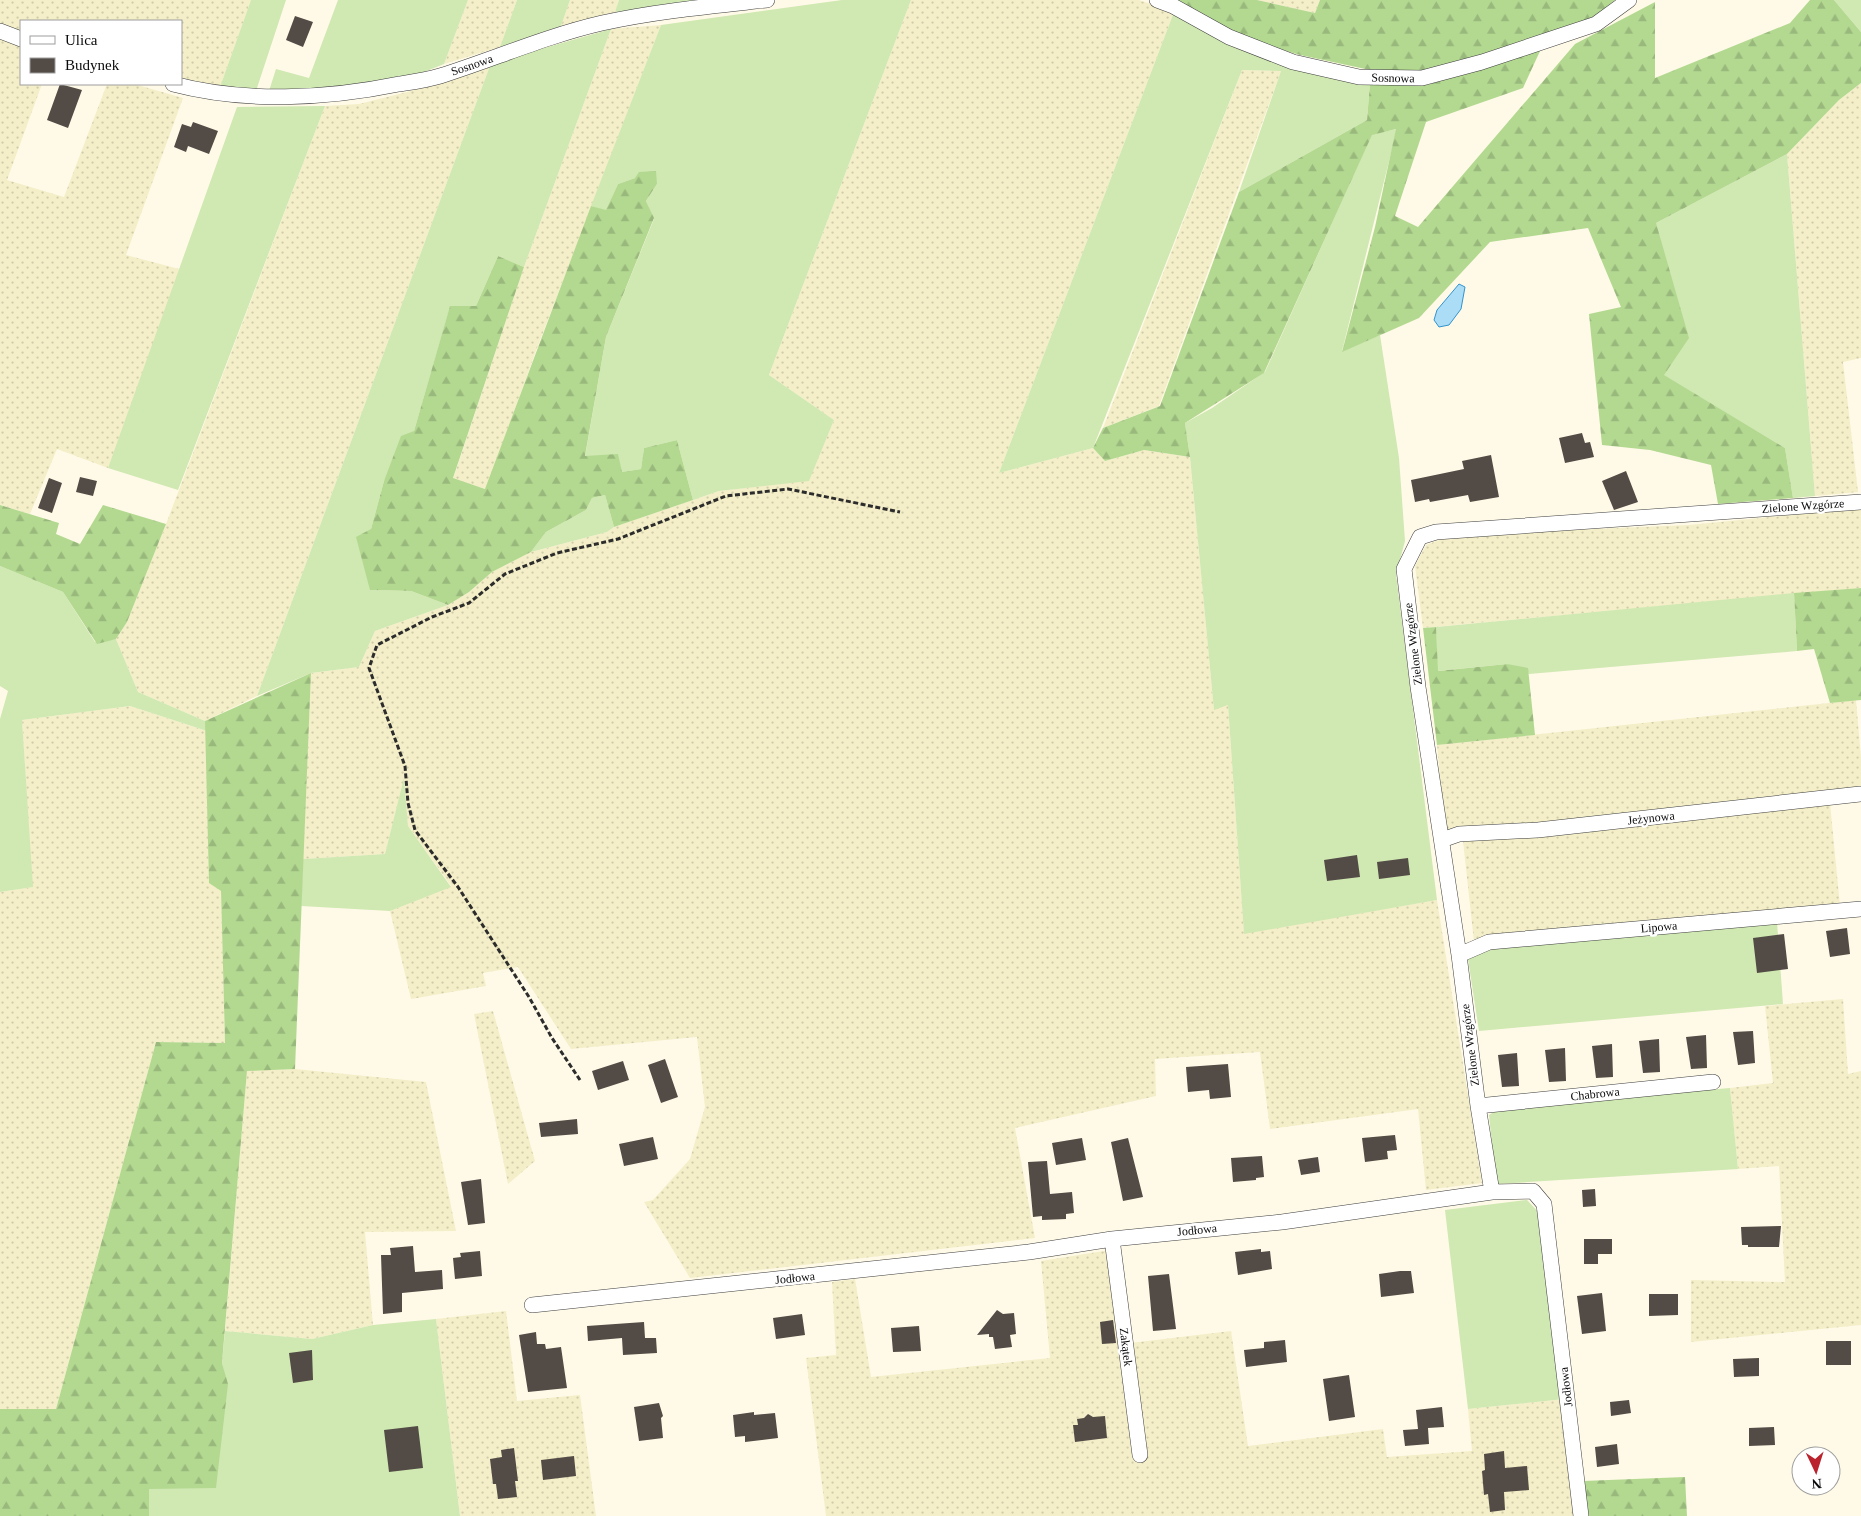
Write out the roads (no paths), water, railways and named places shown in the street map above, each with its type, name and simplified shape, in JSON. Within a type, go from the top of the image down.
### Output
[{"type":"street","name":"Sosnowa","points":[[177,85],[199,91],[261,96],[352,94],[438,77],[534,43],[601,23],[665,11],[767,0]]},
{"type":"street","name":"Sosnowa","points":[[1157,0],[1173,6],[1229,37],[1293,62],[1359,77],[1422,78],[1482,62],[1596,24],[1629,0]]},
{"type":"street","points":[[0,31],[20,39]]},
{"type":"street","name":"Zielone Wzgórze","points":[[1492,1192],[1478,1106],[1459,955],[1418,687],[1404,569],[1420,537],[1436,532],[1861,502]]},
{"type":"street","name":"Jeżynowa","points":[[1442,840],[1459,834],[1538,830],[1860,794]]},
{"type":"street","name":"Lipowa","points":[[1459,955],[1489,942],[1861,909]]},
{"type":"street","name":"Chabrowa","points":[[1478,1106],[1713,1082]]},
{"type":"street","name":"Jodłowa","points":[[532,1305],[960,1260],[1112,1239],[1282,1222],[1492,1192],[1533,1191],[1544,1204],[1582,1516]]},
{"type":"street","name":"Zakątek","points":[[1112,1239],[1140,1455]]},
{"type":"water","points":[[1459,284],[1465,287],[1461,309],[1449,325],[1439,327],[1434,320],[1437,310]]}]
